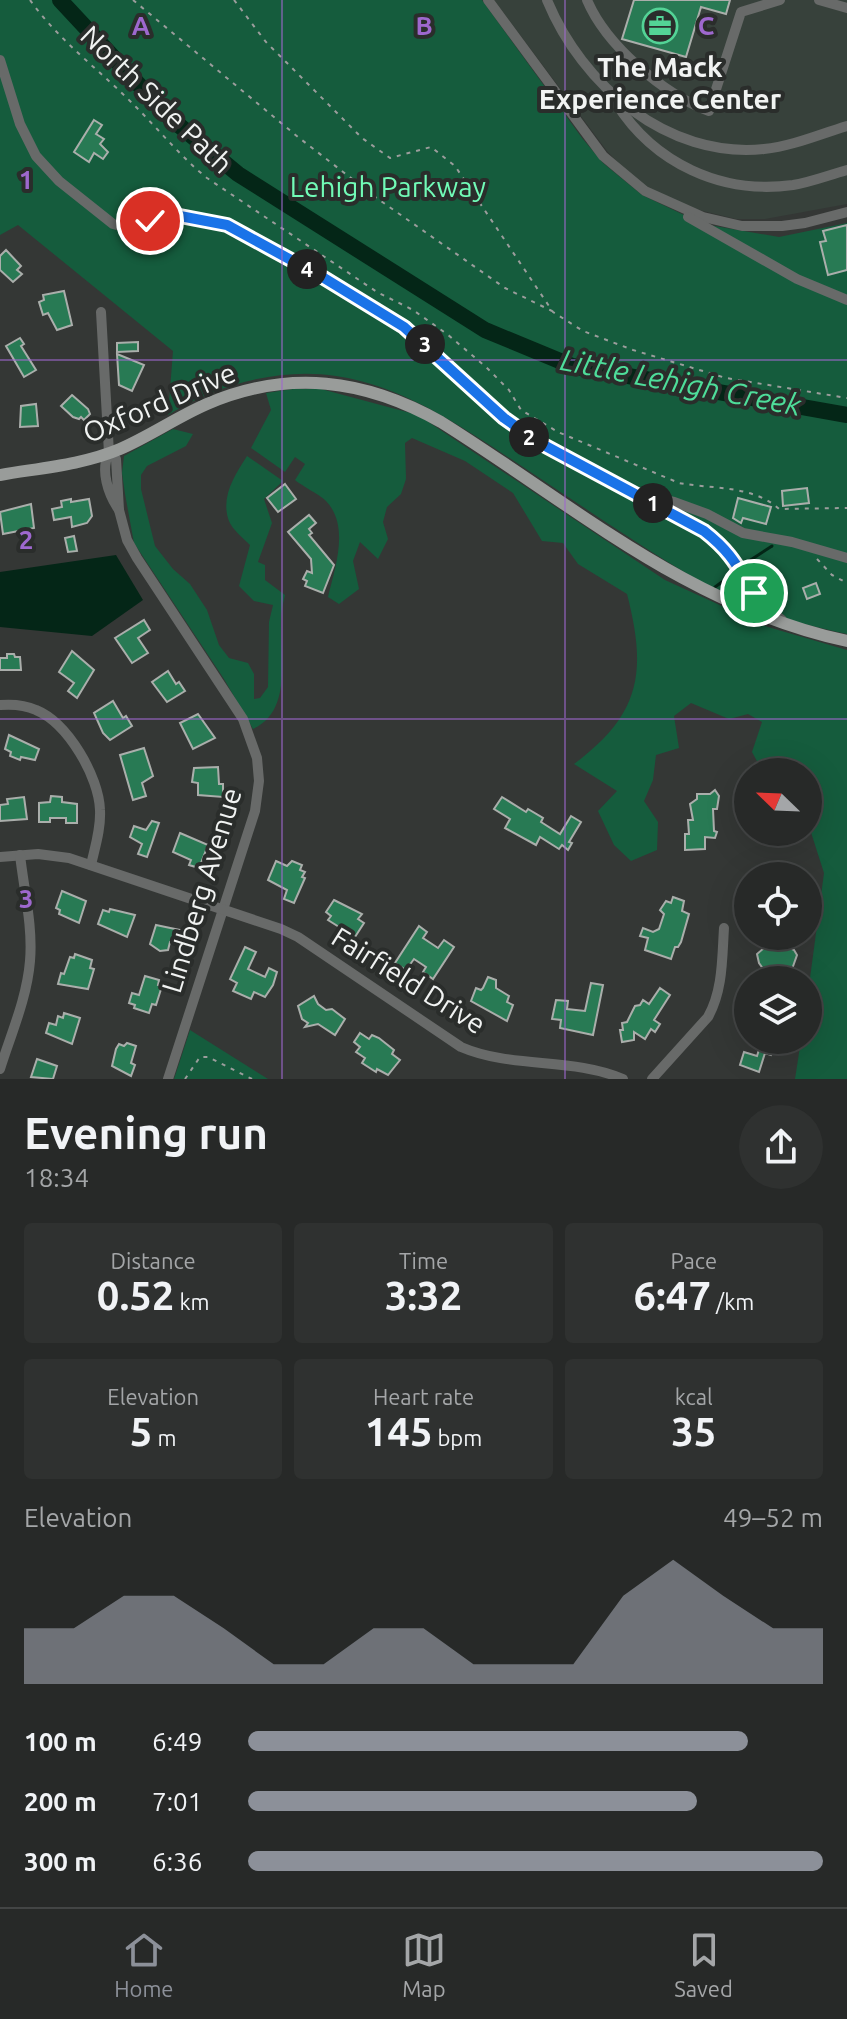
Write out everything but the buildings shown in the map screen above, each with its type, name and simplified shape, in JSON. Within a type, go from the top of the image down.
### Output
[{"type":"main road","name":"Oxford Drive","points":[[0,475],[109,453],[204,405],[251,389],[298,382],[365,389],[410,405],[441,422],[667,571],[724,601],[796,628],[847,641]]},
{"type":"street","points":[[488,0],[603,156],[630,181],[797,279],[847,300]]},
{"type":"street","points":[[547,0],[573,49],[611,94],[626,119],[652,147],[700,176],[731,184],[793,185],[847,170]]},
{"type":"street","points":[[587,0],[595,18],[614,43],[664,85],[692,104],[709,111],[741,12],[780,0]]},
{"type":"street","points":[[819,0],[847,8]]},
{"type":"street","points":[[0,60],[20,124],[36,156],[59,181],[113,224],[128,228],[180,216],[227,225],[324,278],[404,327],[517,428],[716,540],[740,566],[754,593],[796,628]]},
{"type":"street","points":[[611,94],[660,128],[688,141],[714,146],[763,149],[787,145],[847,126]]},
{"type":"street","points":[[656,197],[722,222],[762,227],[805,223],[847,212]]},
{"type":"street","name":"Lindberg Avenue","points":[[101,312],[109,453],[104,463],[111,498],[119,510],[127,540],[137,558],[243,719],[257,758],[259,781],[255,811],[168,1079]]},
{"type":"street","points":[[640,496],[686,506],[743,533],[847,558]]},
{"type":"street","points":[[0,705],[23,705],[45,714],[63,731],[87,764],[100,807],[91,865]]},
{"type":"street","points":[[0,1069],[22,1002],[30,959],[20,855]]},
{"type":"street","name":"Fairfield Drive","points":[[0,857],[51,855],[91,865],[264,922],[298,937],[474,1053],[587,1068],[623,1079]]},
{"type":"street","points":[[652,1079],[708,1017],[714,1006],[719,988],[724,928]]},
{"type":"path","name":"North Side Path","points":[[30,0],[64,38],[207,178],[377,292],[413,310],[447,334],[494,374],[509,390],[521,410],[558,432],[679,483],[699,487],[720,486],[772,503],[779,509],[847,508]]},
{"type":"path","points":[[133,0],[378,199],[505,288],[583,331],[633,350],[726,378],[847,398]]},
{"type":"path","points":[[234,0],[266,42],[362,138],[390,158],[431,147],[455,166],[553,312]]},
{"type":"path","points":[[663,82],[673,54]]},
{"type":"path","points":[[670,61],[694,74],[719,81]]},
{"type":"path","points":[[811,547],[824,567],[847,583]]},
{"type":"path","points":[[185,1079],[200,1057],[208,1057],[252,1079]]},
{"type":"shaded area","points":[[494,0],[847,0],[847,204],[765,219],[736,219],[691,208],[663,197],[631,176],[607,151]]},
{"type":"shaded area","points":[[116,555],[143,600],[92,636],[0,627],[0,572]]},
{"type":"green space","name":"Lehigh Parkway","points":[[0,0],[482,0],[582,138],[603,163],[642,195],[703,224],[779,237],[847,223],[847,634],[779,617],[715,590],[459,426],[387,389],[336,376],[271,376],[227,387],[168,415],[173,351],[18,225],[0,235]]},
{"type":"green space","points":[[321,389],[418,415],[665,580],[768,627],[847,650],[847,1079],[795,1079],[799,1054],[822,1054],[822,966],[812,966],[814,950],[822,950],[824,873],[815,846],[822,846],[822,758],[755,758],[752,752],[762,722],[748,714],[729,719],[691,703],[674,716],[679,748],[656,755],[653,780],[644,801],[658,822],[657,850],[631,861],[614,845],[598,811],[617,791],[574,764],[613,727],[633,690],[637,646],[627,594],[578,564],[563,543],[542,541],[513,493],[465,461],[412,438],[405,443],[406,479],[401,494],[387,507],[383,522],[388,539],[378,559],[360,542],[353,561],[359,589],[339,604],[328,597],[339,548],[333,511],[324,499],[295,480],[305,464],[295,457],[285,472],[251,448],[271,410],[266,393]]},
{"type":"green space","points":[[173,429],[193,434],[186,446],[147,466],[141,475],[141,489],[155,546],[190,584],[207,610],[219,645],[229,658],[248,663],[254,674],[254,699],[260,698],[268,687],[269,622],[273,605],[254,601],[239,586],[250,545],[230,524],[226,503],[230,487],[247,456],[283,481],[264,499],[272,523],[258,562],[265,565],[265,580],[285,595],[281,617],[282,681],[274,709],[266,721],[253,729],[224,679],[134,543],[122,473],[124,456]]},
{"type":"green space","points":[[190,1030],[268,1079],[174,1079]]},
{"type":"waterway","name":"Little Lehigh Creek","points":[[60,0],[169,117],[238,174],[485,330],[572,366],[847,415]]},
{"type":"waterway","points":[[749,561],[772,546]]},
{"type":"waterway","points":[[715,587],[733,574]]},
{"type":"place","name":"The Mack Experience Center","points":[[660,26]]},
{"type":"route","points":[[150,221],[180,216],[227,225],[324,278],[404,327],[517,428],[716,540],[740,566],[754,593]]}]
